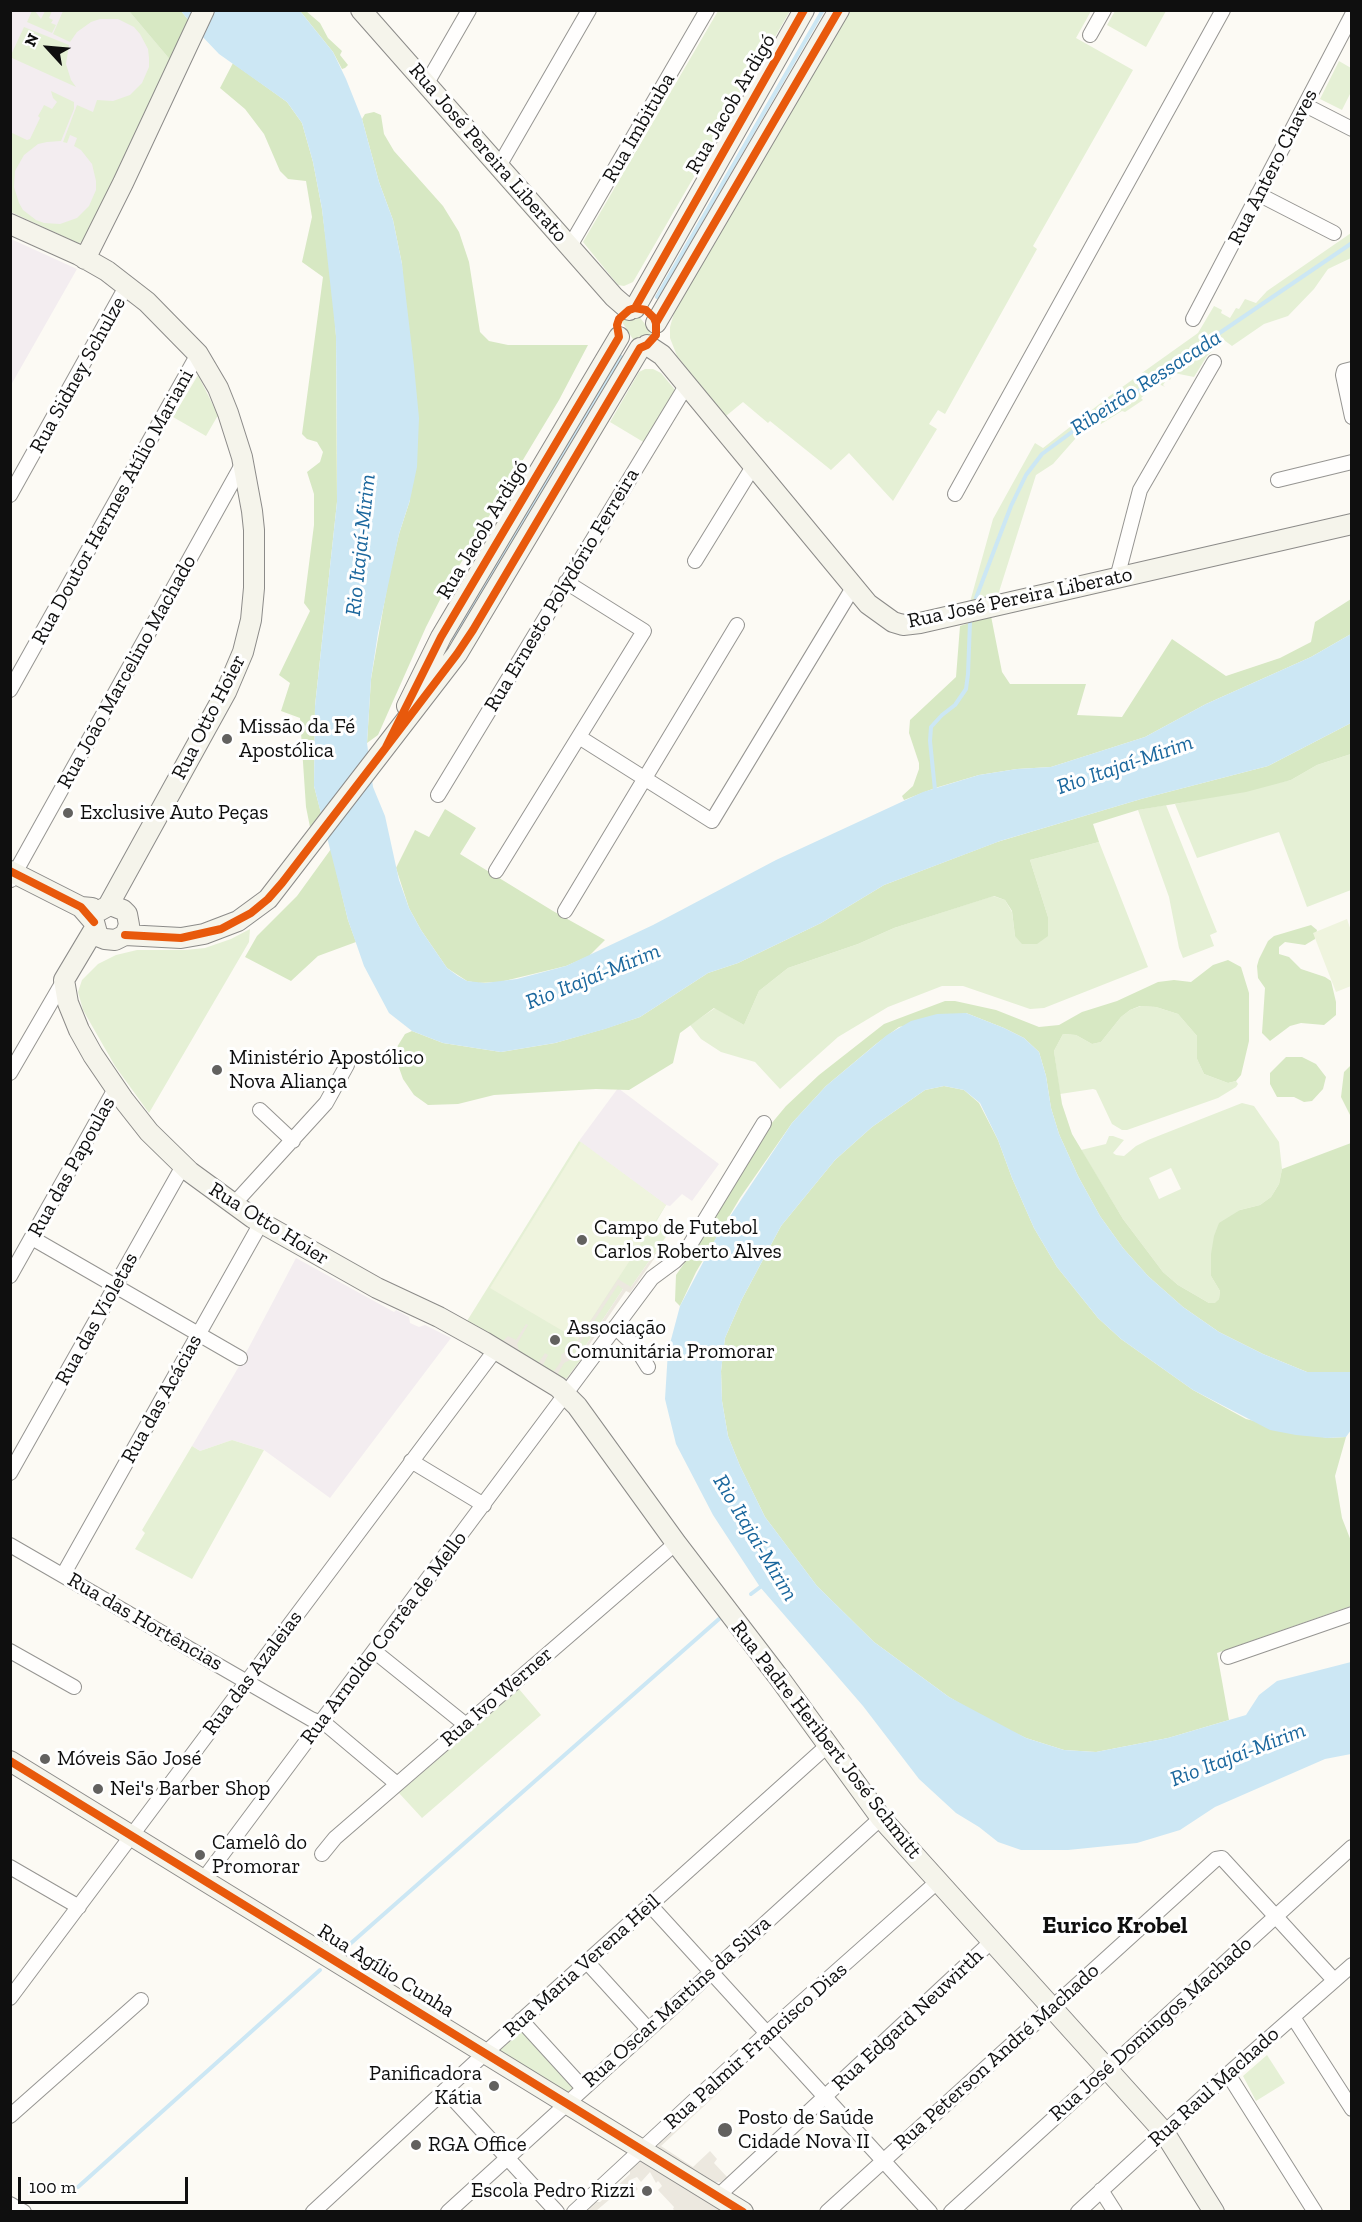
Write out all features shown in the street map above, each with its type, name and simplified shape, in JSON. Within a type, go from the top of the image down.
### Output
[{"type":"main road","points":[[85,259],[204,10]]},
{"type":"main road","name":"Rua José Pereira Liberato","points":[[361,10],[570,246],[623,314]]},
{"type":"main road","name":"Rua Jacob Ardigó","points":[[382,752],[441,637],[623,314],[804,10]]},
{"type":"main road","name":"Rua Jacob Ardigó","points":[[12,875],[107,920],[164,937],[182,938],[221,929],[238,921],[268,899],[300,860],[473,630],[652,341],[839,10]]},
{"type":"main road","name":"Rua Otto Hoier","points":[[10,224],[85,259],[128,285],[198,354],[225,404],[243,463],[253,520],[255,561],[251,620],[245,645],[226,692],[124,877],[107,920],[68,973],[68,1003],[79,1030],[115,1089],[149,1132],[183,1166],[233,1205],[376,1288],[439,1317],[496,1349],[558,1387],[566,1395]]},
{"type":"main road","points":[[646,310],[652,341],[630,347],[623,314],[646,310]]},
{"type":"main road","name":"Rua José Pereira Liberato","points":[[652,341],[686,386],[876,612],[903,625],[1352,524]]},
{"type":"main road","name":"Rua Padre Heribert José Schmitt","points":[[566,1395],[602,1439],[676,1543],[882,1818],[1164,2132],[1214,2211]]},
{"type":"main road","name":"Rua Agílio Cunha","points":[[10,1761],[743,2211]]},
{"type":"street","points":[[427,83],[468,10]]},
{"type":"street","points":[[499,166],[589,10]]},
{"type":"street","name":"Rua Imbituba","points":[[570,246],[707,10]]},
{"type":"street","points":[[1090,35],[1104,10]]},
{"type":"street","points":[[956,494],[1223,10]]},
{"type":"street","name":"Rua Antero Chaves","points":[[1194,319],[1352,15]]},
{"type":"street","points":[[1305,105],[1352,129]]},
{"type":"street","points":[[1258,194],[1334,234]]},
{"type":"street","name":"Rua Sidney Schulze","points":[[10,495],[128,285]]},
{"type":"street","name":"Rua Doutor Hermes Atílio Mariani","points":[[10,690],[198,354]]},
{"type":"street","points":[[1117,578],[1140,490],[1214,362]]},
{"type":"street","points":[[1352,369],[1344,371],[1343,375],[1352,417]]},
{"type":"street","name":"Rua Ernesto Polydório Ferreira","points":[[438,795],[686,386]]},
{"type":"street","points":[[1278,480],[1352,462]]},
{"type":"street","name":"Rua João Marcelino Machado","points":[[12,875],[243,463]]},
{"type":"street","points":[[695,561],[754,465]]},
{"type":"street","points":[[496,871],[644,631],[566,582]]},
{"type":"street","points":[[579,737],[712,821],[854,586]]},
{"type":"street","points":[[566,911],[737,625]]},
{"type":"street","points":[[10,1073],[68,973]]},
{"type":"street","points":[[233,1205],[326,1103],[347,1065]]},
{"type":"street","name":"Rua das Papoulas","points":[[10,1276],[115,1089]]},
{"type":"street","points":[[260,1110],[293,1141]]},
{"type":"street","name":"Rua Arnoldo Corrêa de Mello","points":[[203,1880],[652,1278],[688,1248],[764,1123]]},
{"type":"street","name":"Rua das Violetas","points":[[10,1473],[183,1166]]},
{"type":"street","name":"Rua das Acácias","points":[[63,1575],[261,1223]]},
{"type":"street","points":[[32,1238],[240,1358]]},
{"type":"street","points":[[615,1327],[635,1346],[648,1367]]},
{"type":"street","name":"Rua das Azaleias","points":[[10,1998],[16,1980],[79,1907],[496,1349]]},
{"type":"street","points":[[411,1461],[484,1505]]},
{"type":"street","name":"Rua Ivo Werner","points":[[322,1854],[335,1838],[676,1543]]},
{"type":"street","name":"Rua das Hortências","points":[[10,1545],[328,1726],[397,1784]]},
{"type":"street","points":[[1228,1658],[1352,1614]]},
{"type":"street","points":[[10,1651],[74,1687]]},
{"type":"street","points":[[374,1652],[466,1725]]},
{"type":"street","name":"Rua Maria Verena Heil","points":[[313,2211],[521,2020],[827,1746]]},
{"type":"street","name":"Rua Oscar Martins da Silva","points":[[448,2211],[882,1818]]},
{"type":"street","name":"Rua José Domingos Machado","points":[[951,2211],[1352,1847]]},
{"type":"street","name":"Rua Peterson André Machado","points":[[827,2211],[1216,1859],[1222,1858],[1275,1916]]},
{"type":"street","points":[[10,1867],[79,1907]]},
{"type":"street","name":"Rua Palmir Francisco Dias","points":[[574,2211],[767,2033],[938,1882]]},
{"type":"street","points":[[650,1905],[930,2211]]},
{"type":"street","points":[[1275,1916],[1334,1980]]},
{"type":"street","name":"Rua Edgard Neuwirth","points":[[718,2196],[992,1941]]},
{"type":"street","points":[[587,1962],[648,2029]]},
{"type":"street","name":"Rua Raul Machado","points":[[1078,2211],[1352,1965]]},
{"type":"street","points":[[10,2116],[141,2001]]},
{"type":"street","points":[[1293,2016],[1352,2109]]},
{"type":"street","points":[[521,2020],[583,2088]]},
{"type":"street","points":[[1228,2074],[1316,2211]]},
{"type":"street","points":[[446,2090],[557,2211]]},
{"type":"street","points":[[1101,2190],[1115,2211]]},
{"type":"street","points":[[10,2204],[24,2211]]},
{"type":"shaded area","points":[[11,11],[129,11],[172,62],[85,242],[11,212]]},
{"type":"shaded area","points":[[11,239],[77,269],[11,385]]},
{"type":"shaded area","points":[[618,1088],[719,1164],[692,1201],[682,1194],[670,1206],[666,1205],[579,1141]]},
{"type":"shaded area","points":[[659,1247],[661,1249],[630,1293],[626,1291],[587,1348],[589,1352],[567,1382],[564,1382],[502,1342],[508,1336],[516,1340],[526,1324],[528,1325],[517,1344],[520,1353],[538,1364],[545,1353],[548,1355],[542,1367],[553,1373],[561,1361],[561,1355],[576,1343],[618,1279],[631,1287]],"holes":[[[618,1285],[623,1289],[584,1348],[579,1344]],[[574,1348],[585,1354],[567,1378],[562,1379],[557,1375],[564,1363],[570,1360],[569,1354]]]},
{"type":"shaded area","points":[[296,1258],[394,1312],[396,1310],[409,1317],[410,1323],[419,1327],[425,1325],[451,1338],[330,1498],[264,1450],[232,1440],[200,1451],[192,1446],[238,1368]]},
{"type":"shaded area","points":[[727,2081],[729,2083],[661,2146],[693,2167],[710,2151],[717,2159],[714,2163],[728,2178],[712,2183],[657,2146]]},
{"type":"shaded area","points":[[643,2161],[727,2211],[675,2211],[658,2190],[662,2186],[658,2181],[656,2183],[650,2172],[641,2182],[637,2177],[630,2180],[638,2189],[634,2192],[629,2188],[623,2188],[596,2211],[584,2212],[594,2202],[600,2202],[630,2174],[630,2168]]},
{"type":"green space","points":[[32,11],[35,11],[41,19],[45,11],[52,11],[49,18],[53,20],[51,23],[56,25],[52,33],[27,22]]},
{"type":"green space","points":[[63,11],[129,11],[172,62],[85,242],[78,243],[11,212],[10,132],[27,140],[30,139],[44,105],[52,109],[57,102],[51,91],[74,102],[74,109],[61,141],[38,144],[24,155],[15,171],[14,187],[23,210],[36,220],[60,224],[77,218],[89,206],[96,190],[96,181],[92,164],[81,150],[74,146],[77,138],[70,135],[67,143],[63,142],[77,105],[93,112],[97,100],[113,101],[130,95],[142,83],[149,67],[149,58],[148,49],[140,34],[134,27],[118,19],[100,19],[91,22],[77,32],[70,42],[53,34]]},
{"type":"green space","points":[[129,11],[181,11],[190,22],[172,62]]},
{"type":"green space","points":[[300,11],[306,11],[320,23],[328,38],[342,51],[340,55],[348,65],[345,68],[342,69],[333,52]]},
{"type":"green space","points":[[718,11],[790,11],[633,282],[624,286],[618,285],[583,242]]},
{"type":"green space","points":[[848,11],[1091,11],[1076,38],[1133,70],[1033,246],[1037,249],[945,414],[938,410],[929,424],[937,429],[893,501],[849,453],[831,470],[743,402],[726,416],[677,356],[670,338],[674,313]]},
{"type":"green space","points":[[1115,11],[1166,11],[1146,47],[1107,25]]},
{"type":"green space","points":[[24,27],[69,45],[66,64],[76,87],[12,58],[11,55]]},
{"type":"green space","points":[[1339,61],[1351,68],[1351,92],[1342,110],[1320,99]]},
{"type":"green space","points":[[233,63],[287,102],[302,123],[313,162],[322,209],[333,296],[336,336],[337,502],[315,706],[314,786],[321,813],[310,827],[306,807],[300,718],[281,711],[290,683],[279,675],[310,611],[304,603],[314,525],[314,494],[307,472],[320,462],[323,452],[317,442],[307,439],[302,434],[323,277],[302,262],[312,217],[306,181],[288,179],[280,171],[264,134],[245,109],[220,88]]},
{"type":"green space","points":[[374,112],[381,115],[384,134],[394,151],[443,206],[459,232],[469,262],[480,332],[489,341],[508,345],[588,345],[559,400],[447,586],[426,627],[378,735],[367,743],[371,679],[388,581],[410,500],[402,264],[393,220],[379,182],[362,119],[365,114]]},
{"type":"green space","points":[[1351,233],[1351,258],[1328,269],[1314,289],[1288,316],[1264,324],[1232,346],[1224,340],[1207,356],[1194,377],[1174,373],[1163,385],[1165,387],[1155,385],[1141,398],[1143,400],[1125,412],[1122,411],[1101,424],[1098,420],[1083,430],[1053,464],[1036,475],[998,595],[970,602],[993,519],[1035,443],[1043,448],[1111,395],[1198,333],[1214,306],[1230,318],[1245,299],[1256,303],[1267,291]]},
{"type":"green space","points":[[638,315],[652,333],[650,339],[636,344],[622,322],[624,317]]},
{"type":"green space","points":[[653,369],[661,373],[676,391],[645,443],[610,422],[639,372]]},
{"type":"green space","points":[[198,375],[219,417],[206,436],[173,417]]},
{"type":"green space","points":[[1351,599],[1351,634],[1311,657],[1206,704],[1145,737],[1051,767],[979,775],[904,800],[902,796],[913,786],[919,769],[909,733],[910,720],[956,677],[960,626],[991,616],[1002,672],[1010,684],[1086,684],[1077,715],[1122,717],[1172,639],[1226,676],[1280,658],[1311,642],[1315,622]]},
{"type":"green space","points":[[1351,723],[1351,754],[1317,765],[1291,780],[1246,792],[1138,810],[1093,824],[1099,842],[1030,860],[1048,917],[1048,936],[1037,944],[1022,944],[1015,936],[1012,911],[1005,900],[994,896],[894,928],[858,944],[788,968],[759,991],[744,1025],[714,1008],[680,1033],[673,1063],[629,1090],[596,1089],[494,1095],[458,1104],[428,1105],[414,1095],[403,1079],[397,1062],[397,1047],[405,1034],[412,1031],[443,1043],[501,1052],[555,1043],[604,1029],[640,1017],[708,973],[738,963],[821,923],[884,885],[997,842],[1141,799],[1268,766]]},
{"type":"green space","points":[[1351,754],[1351,890],[1307,907],[1279,832],[1197,858],[1175,804],[1291,780],[1317,765]]},
{"type":"green space","points":[[1166,805],[1217,932],[1210,935],[1214,946],[1183,958],[1169,897],[1138,810]]},
{"type":"green space","points":[[445,809],[476,828],[460,854],[605,940],[589,956],[566,966],[500,982],[467,981],[447,968],[409,908],[396,868],[415,830],[429,837]]},
{"type":"green space","points":[[1099,842],[1148,967],[1044,1008],[1030,1009],[963,986],[942,986],[888,1007],[838,1037],[780,1089],[755,1062],[721,1052],[701,1039],[690,1025],[715,1008],[744,1025],[759,991],[788,968],[858,944],[894,928],[993,896],[1005,900],[1012,912],[1015,936],[1048,917],[1030,860]]},
{"type":"green space","points":[[331,849],[348,920],[356,942],[318,956],[291,981],[245,957],[257,936],[297,896]]},
{"type":"green space","points":[[1347,919],[1351,931],[1351,986],[1336,992],[1313,933]]},
{"type":"green space","points":[[1311,925],[1317,930],[1315,939],[1305,945],[1285,942],[1279,947],[1279,954],[1289,957],[1301,969],[1331,981],[1336,1002],[1336,1015],[1324,1025],[1301,1023],[1290,1026],[1270,1041],[1262,1033],[1265,988],[1258,978],[1259,959],[1268,941],[1274,936]]},
{"type":"green space","points":[[250,929],[249,942],[149,1113],[115,1066],[83,1010],[78,992],[82,980],[98,964],[116,955],[137,950],[205,948],[231,939]]},
{"type":"green space","points":[[1228,960],[1241,967],[1249,993],[1249,1041],[1241,1075],[1236,1081],[1228,1083],[1204,1074],[1197,1059],[1197,1036],[1178,1014],[1156,1007],[1140,1006],[1121,1017],[1101,1042],[1092,1044],[1076,1035],[1063,1034],[1054,1051],[1062,1104],[1072,1134],[1123,1219],[1163,1272],[1178,1285],[1209,1303],[1215,1303],[1219,1299],[1220,1291],[1211,1276],[1211,1254],[1219,1223],[1240,1210],[1260,1205],[1271,1197],[1279,1184],[1282,1169],[1351,1143],[1351,1372],[1307,1372],[1263,1354],[1219,1332],[1183,1307],[1148,1276],[1123,1248],[1100,1216],[1078,1176],[1059,1134],[1039,1052],[1024,1038],[966,1013],[899,1027],[826,1086],[792,1123],[740,1198],[696,1272],[680,1306],[675,1301],[676,1275],[704,1235],[771,1124],[786,1106],[819,1075],[884,1024],[945,1001],[955,1001],[996,1010],[1039,1027],[1059,1025],[1082,1012],[1117,1001],[1158,982],[1174,980],[1191,982],[1213,965]]},
{"type":"green space","points":[[1141,1006],[1156,1007],[1178,1014],[1197,1036],[1197,1059],[1204,1074],[1228,1083],[1236,1081],[1238,1084],[1218,1098],[1122,1130],[1112,1124],[1096,1090],[1060,1094],[1054,1051],[1063,1034],[1076,1035],[1092,1044],[1101,1042],[1121,1017]]},
{"type":"green space","points":[[1286,1057],[1302,1057],[1316,1064],[1326,1077],[1323,1089],[1312,1101],[1304,1102],[1294,1097],[1277,1097],[1270,1084],[1270,1073]]},
{"type":"green space","points":[[1351,1065],[1351,1117],[1341,1097],[1344,1072]]},
{"type":"green space","points":[[944,1086],[964,1090],[979,1103],[998,1140],[1034,1228],[1057,1267],[1098,1318],[1121,1339],[1193,1390],[1246,1419],[1327,1438],[1346,1437],[1335,1476],[1342,1518],[1351,1541],[1351,1606],[1217,1653],[1229,1720],[1168,1738],[1096,1752],[1064,1750],[1026,1738],[988,1720],[949,1697],[874,1642],[817,1586],[765,1517],[740,1466],[728,1436],[722,1401],[721,1371],[725,1338],[742,1299],[781,1226],[835,1160],[872,1127],[925,1090]]},
{"type":"green space","points":[[1242,1103],[1254,1106],[1279,1142],[1282,1169],[1279,1184],[1271,1197],[1260,1205],[1240,1210],[1211,1276],[1220,1291],[1216,1303],[1209,1303],[1178,1285],[1163,1272],[1123,1219],[1081,1150],[1106,1144],[1109,1136],[1113,1136],[1124,1140],[1113,1153],[1124,1156],[1148,1140]],"holes":[[[1171,1168],[1181,1189],[1159,1199],[1149,1178]]]},
{"type":"green space","name":"Campo de Futebol Carlos Roberto Alves","points":[[579,1141],[666,1205],[656,1222],[670,1231],[631,1287],[623,1289],[584,1348],[585,1354],[564,1379],[467,1321]]},
{"type":"green space","name":"Campo de Futebol Carlos Roberto Alves","points":[[581,1142],[666,1205],[578,1340],[490,1288]]},
{"type":"green space","points":[[232,1440],[264,1450],[192,1579],[135,1549],[145,1533],[142,1530],[192,1446],[200,1451]]},
{"type":"green space","points":[[519,1689],[541,1715],[422,1818],[399,1793]]},
{"type":"green space","points":[[522,2031],[574,2088],[567,2092],[500,2052]]},
{"type":"green space","points":[[1267,2055],[1285,2083],[1256,2101],[1243,2076]]},
{"type":"water","name":"Rio Itajaí-Mirim","points":[[181,11],[300,11],[333,52],[346,79],[362,119],[379,182],[393,220],[402,264],[414,366],[419,418],[417,467],[410,500],[399,534],[378,633],[371,679],[367,743],[373,787],[385,816],[399,880],[409,908],[447,968],[458,976],[467,981],[485,983],[517,979],[566,966],[653,925],[776,860],[923,792],[979,775],[1051,767],[1145,737],[1206,704],[1311,657],[1351,634],[1351,723],[1268,766],[1141,799],[1000,841],[884,885],[821,923],[738,963],[708,973],[640,1017],[605,1029],[555,1043],[501,1052],[443,1043],[412,1031],[389,1013],[364,966],[348,920],[314,786],[315,706],[337,502],[337,455],[336,336],[322,209],[313,162],[302,123],[287,102],[219,54]]},
{"type":"water","name":"Rio Itajaí-Mirim","points":[[966,1013],[1024,1038],[1039,1052],[1059,1134],[1078,1176],[1100,1216],[1123,1248],[1148,1276],[1183,1307],[1219,1332],[1263,1354],[1307,1372],[1351,1372],[1351,1430],[1346,1437],[1327,1438],[1270,1430],[1193,1390],[1121,1339],[1098,1318],[1057,1267],[1034,1228],[998,1140],[980,1103],[964,1090],[944,1086],[925,1090],[872,1127],[835,1160],[781,1226],[742,1299],[725,1338],[721,1371],[722,1401],[728,1436],[765,1517],[817,1586],[874,1642],[949,1697],[1026,1738],[1064,1750],[1096,1752],[1168,1738],[1246,1715],[1259,1695],[1277,1681],[1351,1662],[1351,1754],[1325,1759],[1215,1807],[1180,1830],[1137,1843],[1068,1850],[1021,1850],[998,1842],[956,1813],[919,1779],[863,1706],[760,1587],[713,1515],[676,1444],[665,1399],[668,1351],[680,1306],[717,1236],[792,1123],[826,1086],[887,1035],[911,1021],[937,1014]]},
{"type":"waterway","points":[[657,297],[823,10]]},
{"type":"waterway","name":"Ribeirão Ressacada","points":[[976,598],[1011,506],[1026,475],[1042,454],[1076,429],[1089,415],[1152,384],[1221,332],[1352,243]]},
{"type":"waterway","points":[[453,638],[621,357]]},
{"type":"waterway","name":"Ribeirão Ressacada","points":[[935,790],[930,741],[931,727],[955,705],[966,689],[970,622]]},
{"type":"waterway","name":"Rio Itajaí-Mirim","points":[[751,1594],[763,1585]]},
{"type":"waterway","points":[[342,1951],[719,1619]]},
{"type":"waterway","points":[[78,2187],[320,1970]]},
{"type":"cycle path","points":[[635,308],[804,10]]},
{"type":"cycle path","points":[[656,323],[839,10]]},
{"type":"cycle path","points":[[125,935],[181,938],[221,929],[251,913],[282,883],[378,758],[457,654],[473,630],[640,348],[647,345],[656,335],[656,323],[646,310],[635,308],[619,319],[617,325],[619,337],[441,637],[386,747]]},
{"type":"cycle path","points":[[10,871],[81,907],[94,922]]},
{"type":"cycle path","points":[[10,1761],[743,2212]]},
{"type":"place","name":"Missão da Fé Apostólica","points":[[227,739]]},
{"type":"place","name":"Exclusive Auto Peças","points":[[68,813]]},
{"type":"place","name":"Ministério Apostólico Nova Aliança","points":[[217,1070]]},
{"type":"place","name":"Campo de Futebol Carlos Roberto Alves","points":[[582,1240]]},
{"type":"place","name":"Associação Comunitária Promorar","points":[[555,1340]]},
{"type":"place","name":"Móveis São José","points":[[45,1759]]},
{"type":"place","name":"Nei's Barber Shop","points":[[98,1789]]},
{"type":"place","name":"Camelô do Promorar","points":[[200,1855]]},
{"type":"place","name":"Panificadora Kátia","points":[[494,2086]]},
{"type":"place","name":"Posto de Saúde Cidade Nova II","points":[[725,2130]]},
{"type":"place","name":"RGA Office","points":[[416,2145]]},
{"type":"place","name":"Escola Pedro Rizzi","points":[[647,2191]]},
{"type":"district","name":"Eurico Krobel","points":[[1115,1926]]}]
